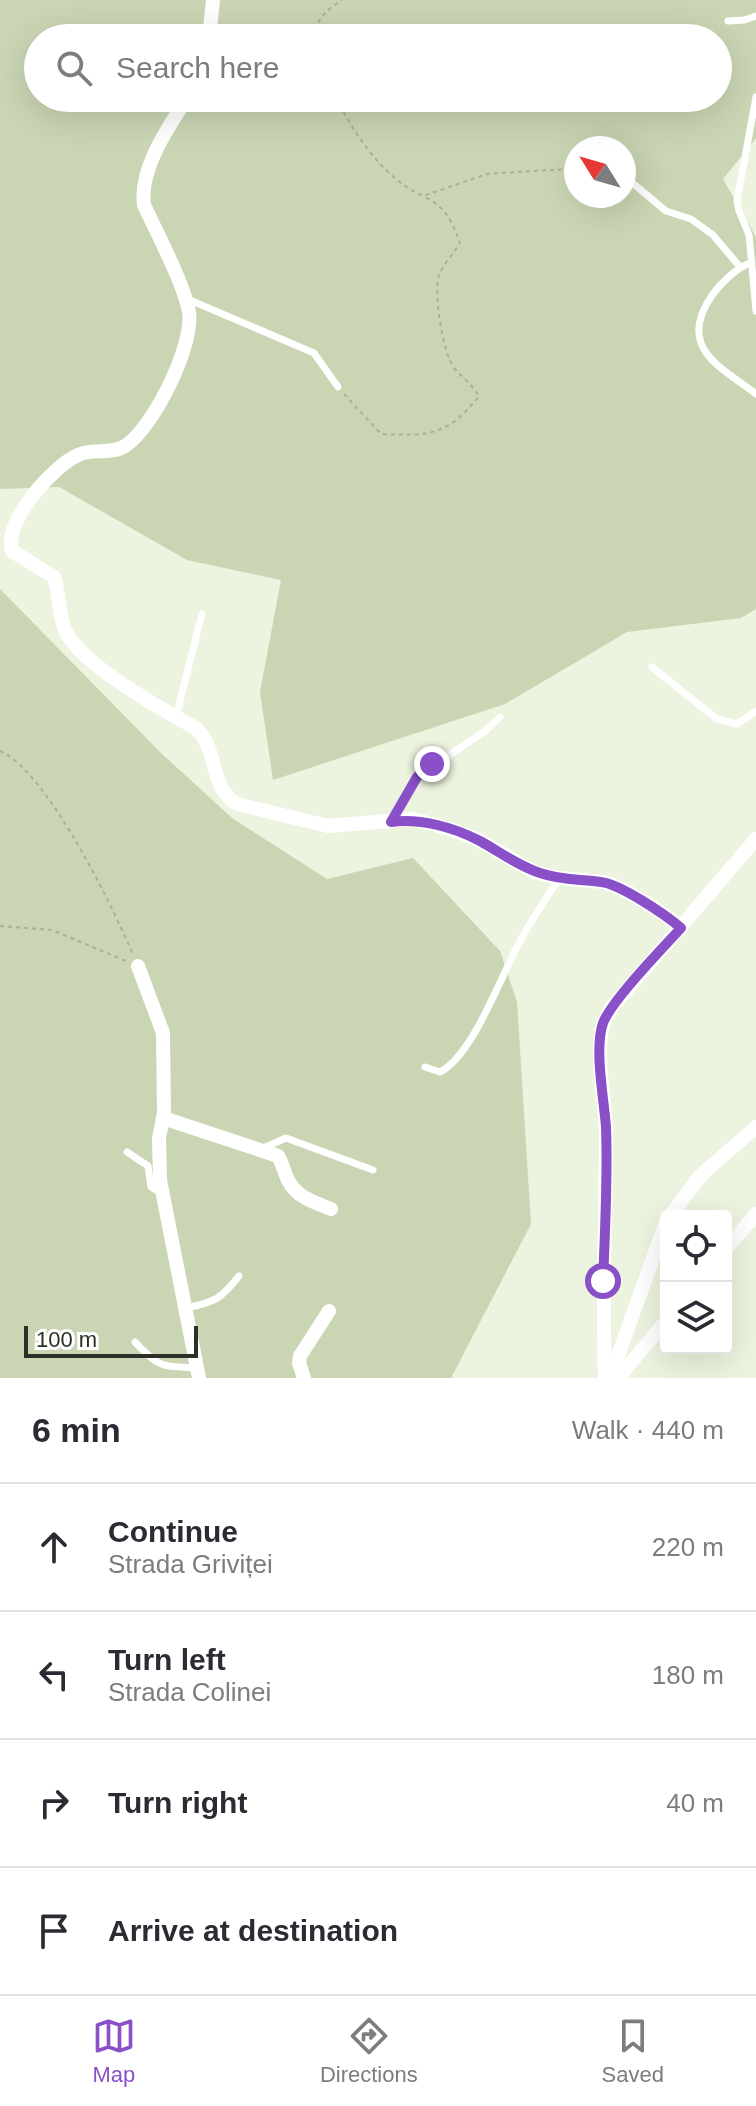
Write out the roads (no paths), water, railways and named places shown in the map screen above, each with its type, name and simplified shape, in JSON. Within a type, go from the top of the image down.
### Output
[{"type":"street","points":[[210,24],[213,0]]},
{"type":"street","points":[[179,112],[163,139],[142,189],[144,205],[189,313],[188,334],[177,370],[136,437],[122,448],[80,453],[64,464],[26,505],[16,522],[10,543],[12,551],[54,577],[62,624],[68,637],[86,656],[205,737],[220,788],[237,804],[328,826],[412,819],[445,828],[478,840],[523,867],[559,879],[609,883],[665,914],[681,928]]},
{"type":"street","points":[[608,1378],[602,1305],[606,1140],[601,1076],[602,1027],[613,1006],[756,839]]},
{"type":"street","points":[[138,966],[163,1033],[163,1118],[158,1161],[198,1373]]},
{"type":"street","points":[[163,1118],[278,1156],[285,1166],[288,1180],[300,1196],[331,1209]]},
{"type":"street","points":[[674,1210],[700,1176],[756,1127]]},
{"type":"street","points":[[732,1242],[756,1214]]},
{"type":"street","points":[[608,1378],[660,1238]]},
{"type":"street","points":[[304,1378],[300,1356],[329,1311]]},
{"type":"street","points":[[618,1378],[660,1328]]},
{"type":"lane","points":[[728,21],[756,16]]},
{"type":"lane","points":[[756,97],[737,201],[749,235],[756,311]]},
{"type":"lane","points":[[636,186],[666,211],[691,219],[713,235],[740,267]]},
{"type":"lane","points":[[750,263],[740,267],[716,288],[703,315],[700,342],[716,362],[756,394]]},
{"type":"lane","points":[[184,298],[314,353],[338,387]]},
{"type":"lane","points":[[176,717],[202,614]]},
{"type":"lane","points":[[652,667],[717,719],[737,724],[756,711]]},
{"type":"lane","points":[[391,822],[417,777],[485,731],[500,717]]},
{"type":"lane","points":[[425,1067],[440,1072],[456,1058],[493,999],[527,928],[559,879]]},
{"type":"lane","points":[[259,1150],[286,1138],[373,1170]]},
{"type":"lane","points":[[127,1152],[144,1161],[148,1166],[151,1187],[163,1194]]},
{"type":"lane","points":[[186,1308],[210,1303],[224,1296],[239,1276]]},
{"type":"lane","points":[[135,1342],[152,1361],[162,1366],[198,1373]]}]
